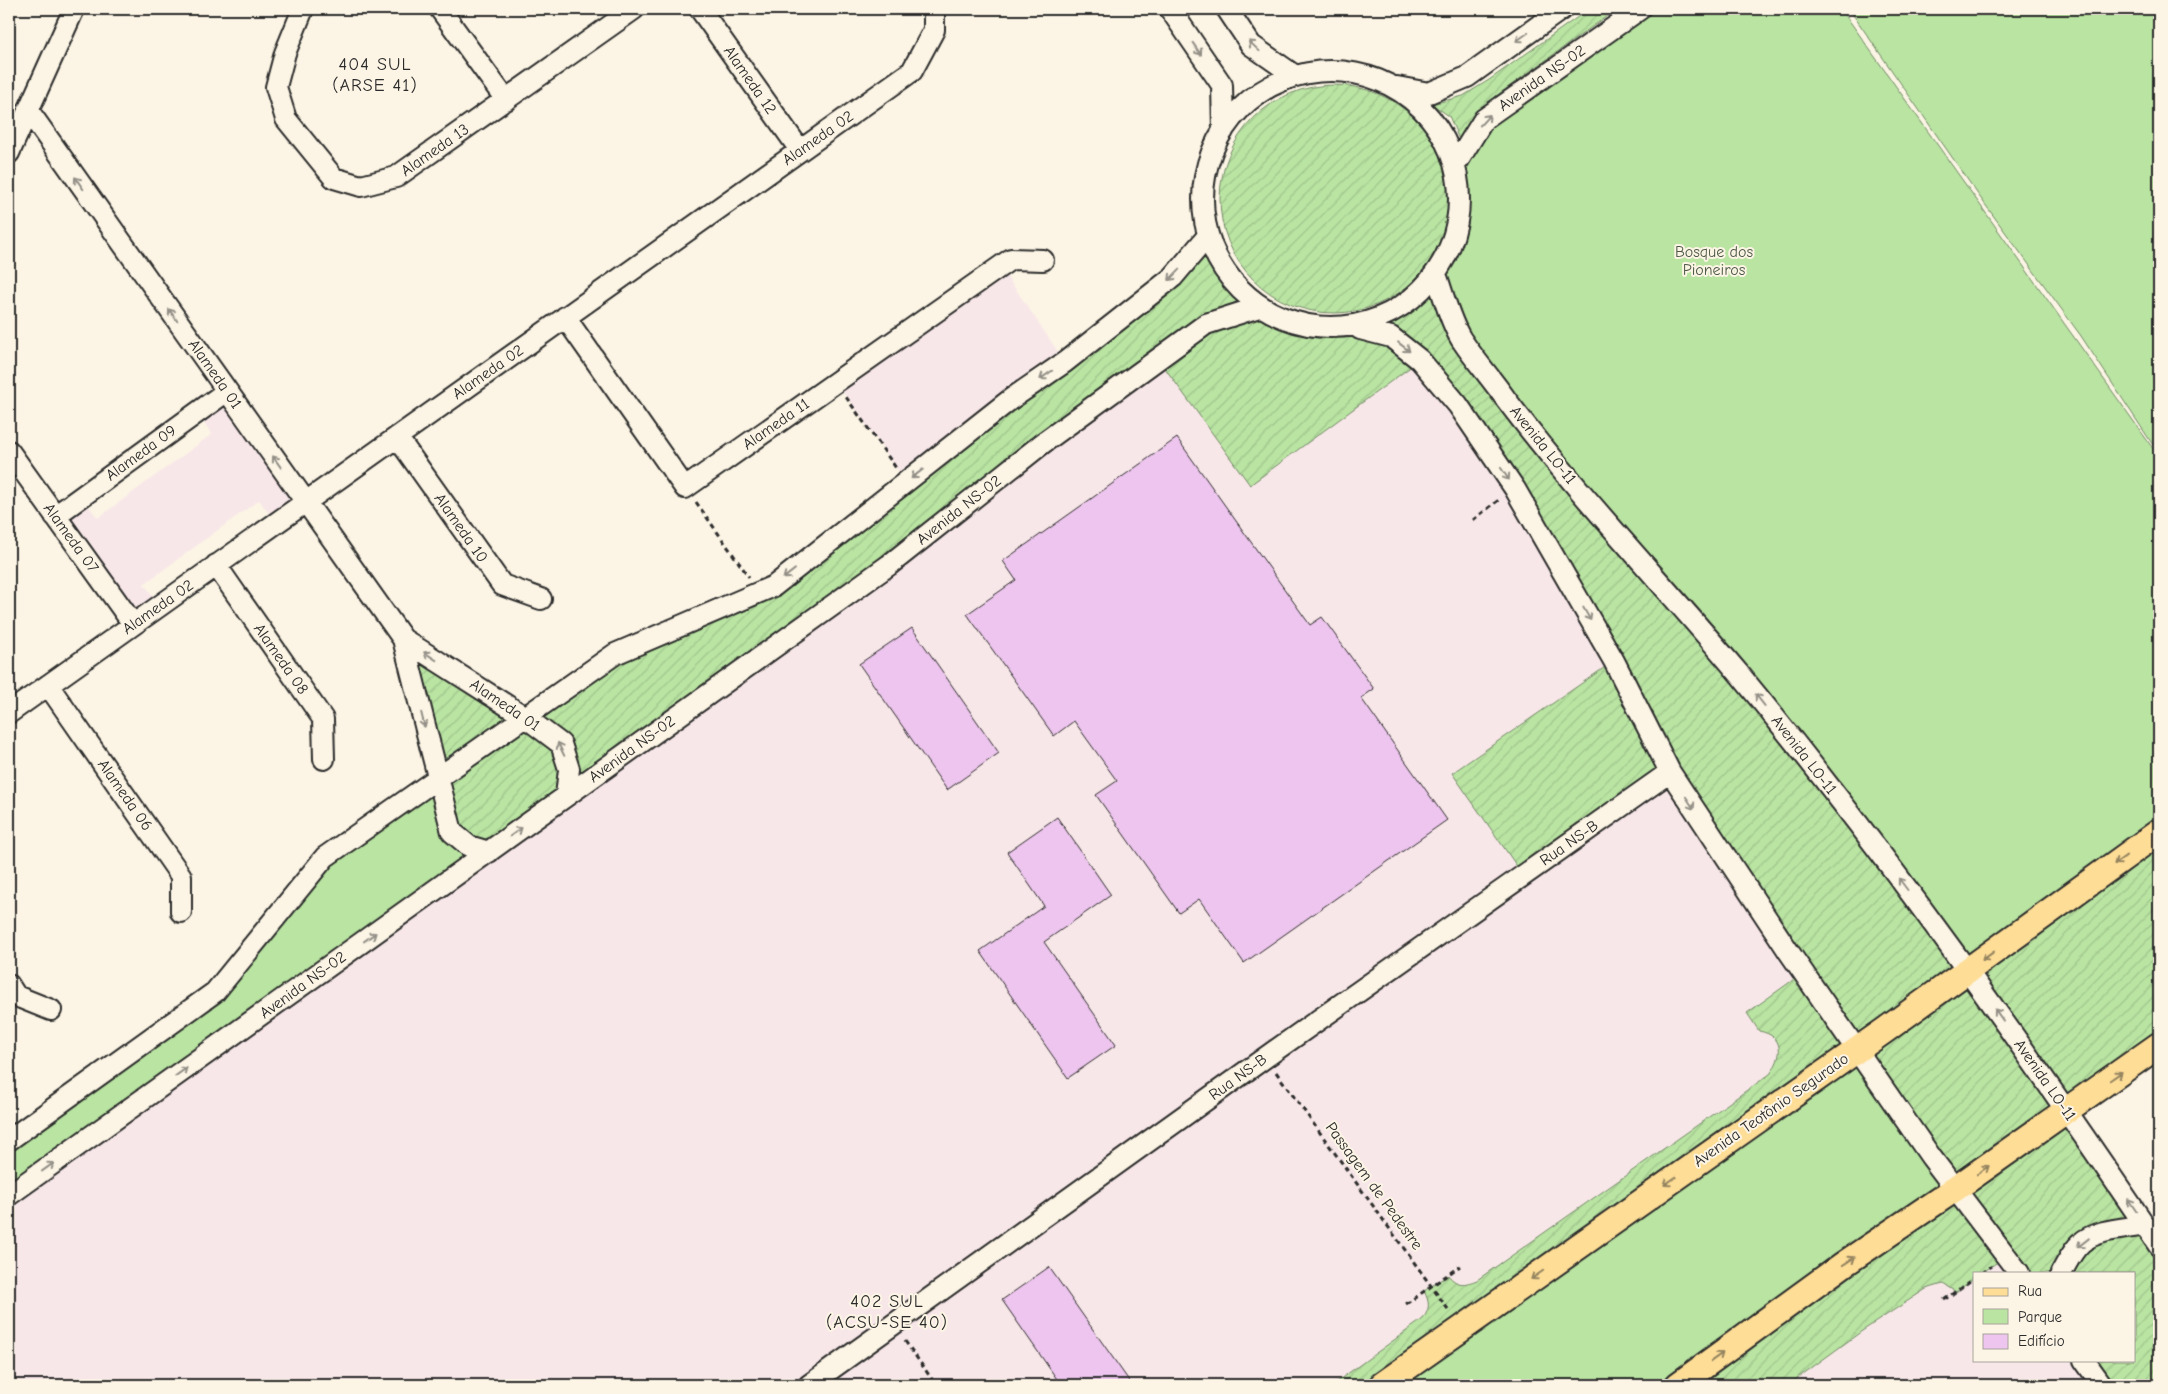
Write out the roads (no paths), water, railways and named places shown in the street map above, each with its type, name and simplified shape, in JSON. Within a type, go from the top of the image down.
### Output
[{"type":"main road","name":"Avenida Teotônio Segurado","points":[[1382,1385],[1968,971],[2159,832]]},
{"type":"main road","points":[[1678,1385],[1844,1264],[1955,1189],[2159,1045]]},
{"type":"street","points":[[9,153],[74,9]]},
{"type":"street","name":"Alameda 13","points":[[303,9],[285,53],[276,87],[286,119],[334,178],[361,186],[396,177],[634,9]]},
{"type":"street","points":[[440,9],[506,100]]},
{"type":"street","name":"Alameda 12","points":[[700,9],[800,150]]},
{"type":"street","name":"Alameda 02","points":[[9,713],[912,71],[934,30],[934,9]]},
{"type":"street","points":[[1170,9],[1222,85],[1223,131]]},
{"type":"street","points":[[1227,9],[1251,46],[1291,73]]},
{"type":"street","points":[[1562,9],[1466,77],[1429,93],[1397,87],[1341,69],[1291,73],[1251,97],[1223,131],[1210,163],[1206,198],[1206,238],[1249,302],[1256,308],[1310,327],[1360,329],[1391,337],[1420,360],[1458,405],[1515,488],[1614,661],[1670,772],[1789,952],[1955,1189],[2018,1272]]},
{"type":"street","name":"Avenida NS-02","points":[[1458,161],[1484,119],[1640,9]]},
{"type":"street","points":[[1360,329],[1407,303],[1437,277],[1456,233],[1458,161],[1424,113],[1397,87]]},
{"type":"street","name":"Alameda 01","points":[[28,110],[403,639],[452,832],[469,846],[489,852]]},
{"type":"street","points":[[9,1140],[215,992],[325,857],[615,654],[774,586],[1011,399],[1065,362],[1173,277],[1206,238]]},
{"type":"street","name":"Alameda 11","points":[[565,317],[686,488],[1011,259],[1043,260]]},
{"type":"street","name":"Avenida LO-11","points":[[1437,277],[1460,337],[1541,446],[1742,678],[1851,814],[1968,971],[2067,1110],[2159,1246]]},
{"type":"street","name":"Avenida NS-02","points":[[9,1195],[889,565],[1043,443],[1206,324],[1256,308]]},
{"type":"street","name":"Alameda 09","points":[[55,516],[227,391]]},
{"type":"street","name":"Alameda 10","points":[[397,437],[502,585],[541,599]]},
{"type":"street","name":"Alameda 07","points":[[9,451],[133,624]]},
{"type":"street","name":"Alameda 08","points":[[216,565],[323,719],[324,759]]},
{"type":"street","name":"Alameda 01","points":[[403,639],[525,717],[561,744],[569,769],[566,796]]},
{"type":"street","name":"Alameda 06","points":[[48,685],[181,876],[181,912]]},
{"type":"street","name":"Rua NS-B","points":[[809,1385],[1266,1057],[1670,772]]},
{"type":"street","points":[[9,985],[16,996],[51,1010]]},
{"type":"street","points":[[2062,1272],[2082,1242],[2094,1236],[2145,1225]]},
{"type":"street","points":[[2085,1362],[2102,1385]]},
{"type":"district","name":"404 SUL (ARSE 41)","points":[[375,74]]},
{"type":"district","name":"402 SUL (ACSU-SE 40)","points":[[887,1311]]},
{"type":"park label","name":"Bosque dos Pioneiros","points":[[1714,261]]}]
